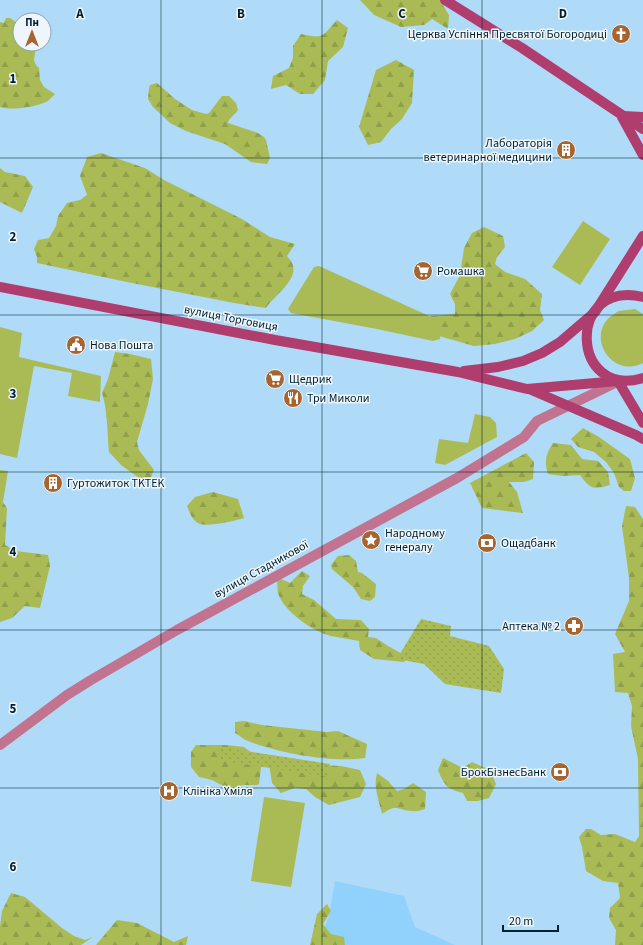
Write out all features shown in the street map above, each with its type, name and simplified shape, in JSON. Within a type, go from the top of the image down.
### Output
[{"type":"main road","points":[[445,0],[522,48],[621,116],[643,129]]},
{"type":"main road","points":[[621,116],[643,117]]},
{"type":"main road","points":[[621,116],[643,155]]},
{"type":"main road","points":[[643,236],[588,323],[586,337],[588,350],[593,362],[608,376],[618,381],[643,423]]},
{"type":"main road","name":"вулиця Торговиця","points":[[0,287],[274,340],[458,372],[527,389],[643,378]]},
{"type":"main road","name":"вулиця Торговиця","points":[[458,372],[498,367],[523,361],[542,353],[560,342],[595,312],[604,302],[617,297],[630,295],[643,297]]},
{"type":"main road","points":[[527,389],[643,439]]},
{"type":"street","points":[[568,406],[618,381]]},
{"type":"street","name":"вулиця Стадникової","points":[[0,745],[67,695],[91,680],[184,626],[457,478],[524,437],[537,421],[568,406]]},
{"type":"shaded area","points":[[335,881],[404,896],[415,927],[455,945],[318,945],[329,916]]},
{"type":"green space","points":[[360,0],[440,0],[449,15],[448,29],[432,19],[424,25],[401,27],[374,15]]},
{"type":"green space","points":[[6,18],[12,19],[12,52],[35,52],[34,60],[39,68],[40,80],[44,87],[55,94],[48,101],[24,108],[11,109],[0,107],[0,22],[4,23]]},
{"type":"green space","points":[[337,20],[348,28],[343,47],[328,61],[325,80],[313,94],[300,94],[286,85],[271,89],[273,76],[289,68],[293,58],[293,46],[301,34],[314,36],[322,35]]},
{"type":"green space","points":[[396,60],[414,70],[412,103],[402,119],[391,129],[381,142],[368,145],[359,127],[376,70]]},
{"type":"green space","points":[[157,83],[175,99],[192,110],[206,114],[209,113],[222,96],[229,96],[236,103],[238,110],[228,123],[258,133],[264,137],[270,158],[267,164],[251,162],[225,144],[186,131],[170,123],[153,107],[148,99],[150,85]]},
{"type":"green space","points":[[101,153],[145,168],[164,180],[242,219],[270,237],[295,244],[287,256],[294,269],[285,287],[266,308],[127,282],[37,263],[37,257],[34,249],[38,240],[49,238],[56,226],[58,216],[67,203],[80,200],[87,195],[80,176],[87,157]]},
{"type":"green space","points":[[0,168],[5,172],[25,176],[33,187],[22,213],[0,202]]},
{"type":"green space","points":[[583,221],[610,239],[580,285],[552,267]]},
{"type":"green space","points":[[484,227],[503,236],[505,247],[497,257],[495,264],[505,272],[525,279],[542,294],[540,310],[544,320],[532,331],[515,339],[495,344],[474,346],[439,336],[430,325],[430,316],[455,314],[455,304],[450,294],[460,275],[464,248],[472,233]]},
{"type":"green space","points":[[319,266],[438,320],[441,330],[440,339],[433,341],[291,313],[288,309],[314,267]]},
{"type":"green space","points":[[635,309],[643,314],[643,363],[632,366],[622,365],[613,361],[606,353],[602,344],[601,334],[604,325],[611,316],[619,311]]},
{"type":"green space","points":[[0,327],[22,333],[19,357],[101,376],[100,402],[68,396],[72,373],[34,366],[17,458],[0,454]]},
{"type":"green space","points":[[115,352],[151,359],[153,379],[148,404],[137,442],[139,450],[154,470],[151,477],[139,478],[121,465],[109,452],[106,415],[102,393],[108,379]]},
{"type":"green space","points":[[475,414],[490,417],[496,423],[497,437],[445,465],[435,463],[439,439],[468,443]]},
{"type":"green space","points":[[583,428],[599,437],[630,459],[635,478],[631,491],[624,491],[619,487],[614,473],[606,462],[594,452],[578,447],[571,439]]},
{"type":"green space","points":[[553,443],[571,445],[582,459],[598,461],[608,472],[610,485],[596,488],[589,486],[580,475],[563,476],[548,474],[546,457]]},
{"type":"green space","points":[[526,453],[534,462],[533,479],[524,482],[509,482],[517,492],[523,513],[482,508],[470,483]]},
{"type":"green space","points":[[0,470],[8,471],[0,521]]},
{"type":"green space","points":[[213,492],[238,499],[244,518],[209,525],[200,524],[195,521],[187,506],[195,497]]},
{"type":"green space","points":[[0,498],[7,508],[5,545],[16,551],[48,555],[50,566],[40,608],[25,606],[12,618],[0,622]]},
{"type":"green space","points":[[626,506],[635,507],[643,519],[643,945],[615,945],[616,930],[609,918],[610,908],[620,898],[618,883],[603,881],[586,871],[579,837],[586,829],[591,829],[601,835],[615,834],[635,842],[639,836],[638,759],[631,726],[632,706],[628,693],[615,692],[613,654],[625,652],[615,634],[629,601],[629,578],[622,526]]},
{"type":"green space","points":[[349,555],[356,561],[358,572],[362,573],[376,584],[375,597],[370,601],[361,599],[353,587],[332,569],[331,565],[338,556]]},
{"type":"green space","points":[[302,571],[310,576],[303,586],[302,594],[314,600],[336,619],[361,620],[369,629],[368,637],[376,638],[408,657],[404,662],[374,659],[360,650],[359,641],[324,634],[300,620],[292,613],[281,600],[278,592],[277,581],[281,579],[290,583]]},
{"type":"green space","points":[[421,619],[451,626],[450,636],[489,646],[504,669],[501,693],[445,684],[424,664],[397,659]]},
{"type":"green space","points":[[244,721],[262,725],[327,732],[338,731],[367,744],[365,758],[337,759],[306,756],[261,745],[246,740],[235,733],[235,722]]},
{"type":"green space","points":[[196,745],[226,745],[244,747],[257,757],[261,767],[259,784],[243,785],[229,789],[212,780],[199,777],[191,767],[191,752]]},
{"type":"green space","points":[[220,747],[330,764],[328,777],[218,760]]},
{"type":"green space","points":[[268,758],[341,766],[360,770],[366,784],[360,797],[329,805],[315,797],[306,789],[295,788],[281,793],[272,783]]},
{"type":"green space","points":[[443,758],[463,768],[472,762],[490,770],[496,784],[489,798],[478,801],[467,801],[463,793],[453,790],[447,786],[438,770]]},
{"type":"green space","points":[[377,773],[388,781],[397,791],[404,789],[413,783],[426,792],[425,809],[414,811],[394,808],[382,814],[376,788]]},
{"type":"green space","points":[[264,797],[305,803],[291,887],[251,881]]},
{"type":"green space","points":[[11,893],[25,897],[62,928],[74,936],[85,940],[93,937],[81,945],[0,945],[2,911]]},
{"type":"green space","points":[[327,904],[331,911],[323,924],[331,934],[344,937],[345,945],[310,945],[317,914]]},
{"type":"green space","points":[[117,920],[137,923],[174,942],[188,936],[186,945],[96,945]]},
{"type":"place","name":"Церква Успіння Пресвятої Богородиці","points":[[621,34]]},
{"type":"place","name":"Лабораторія ветеринарної медицини","points":[[566,150]]},
{"type":"place","name":"Ромашка","points":[[423,271]]},
{"type":"place","name":"Нова Пошта","points":[[76,345]]},
{"type":"place","name":"Щедрик","points":[[275,379]]},
{"type":"place","name":"Три Миколи","points":[[293,398]]},
{"type":"place","name":"Гуртожиток TKTEK","points":[[53,483]]},
{"type":"place","name":"Народному генералу","points":[[371,540]]},
{"type":"place","name":"Ощадбанк","points":[[487,543]]},
{"type":"place","name":"Аптека № 2","points":[[574,626]]},
{"type":"place","name":"БрокБізнесБанк","points":[[560,772]]},
{"type":"place","name":"Клініка Хміля","points":[[169,791]]}]
